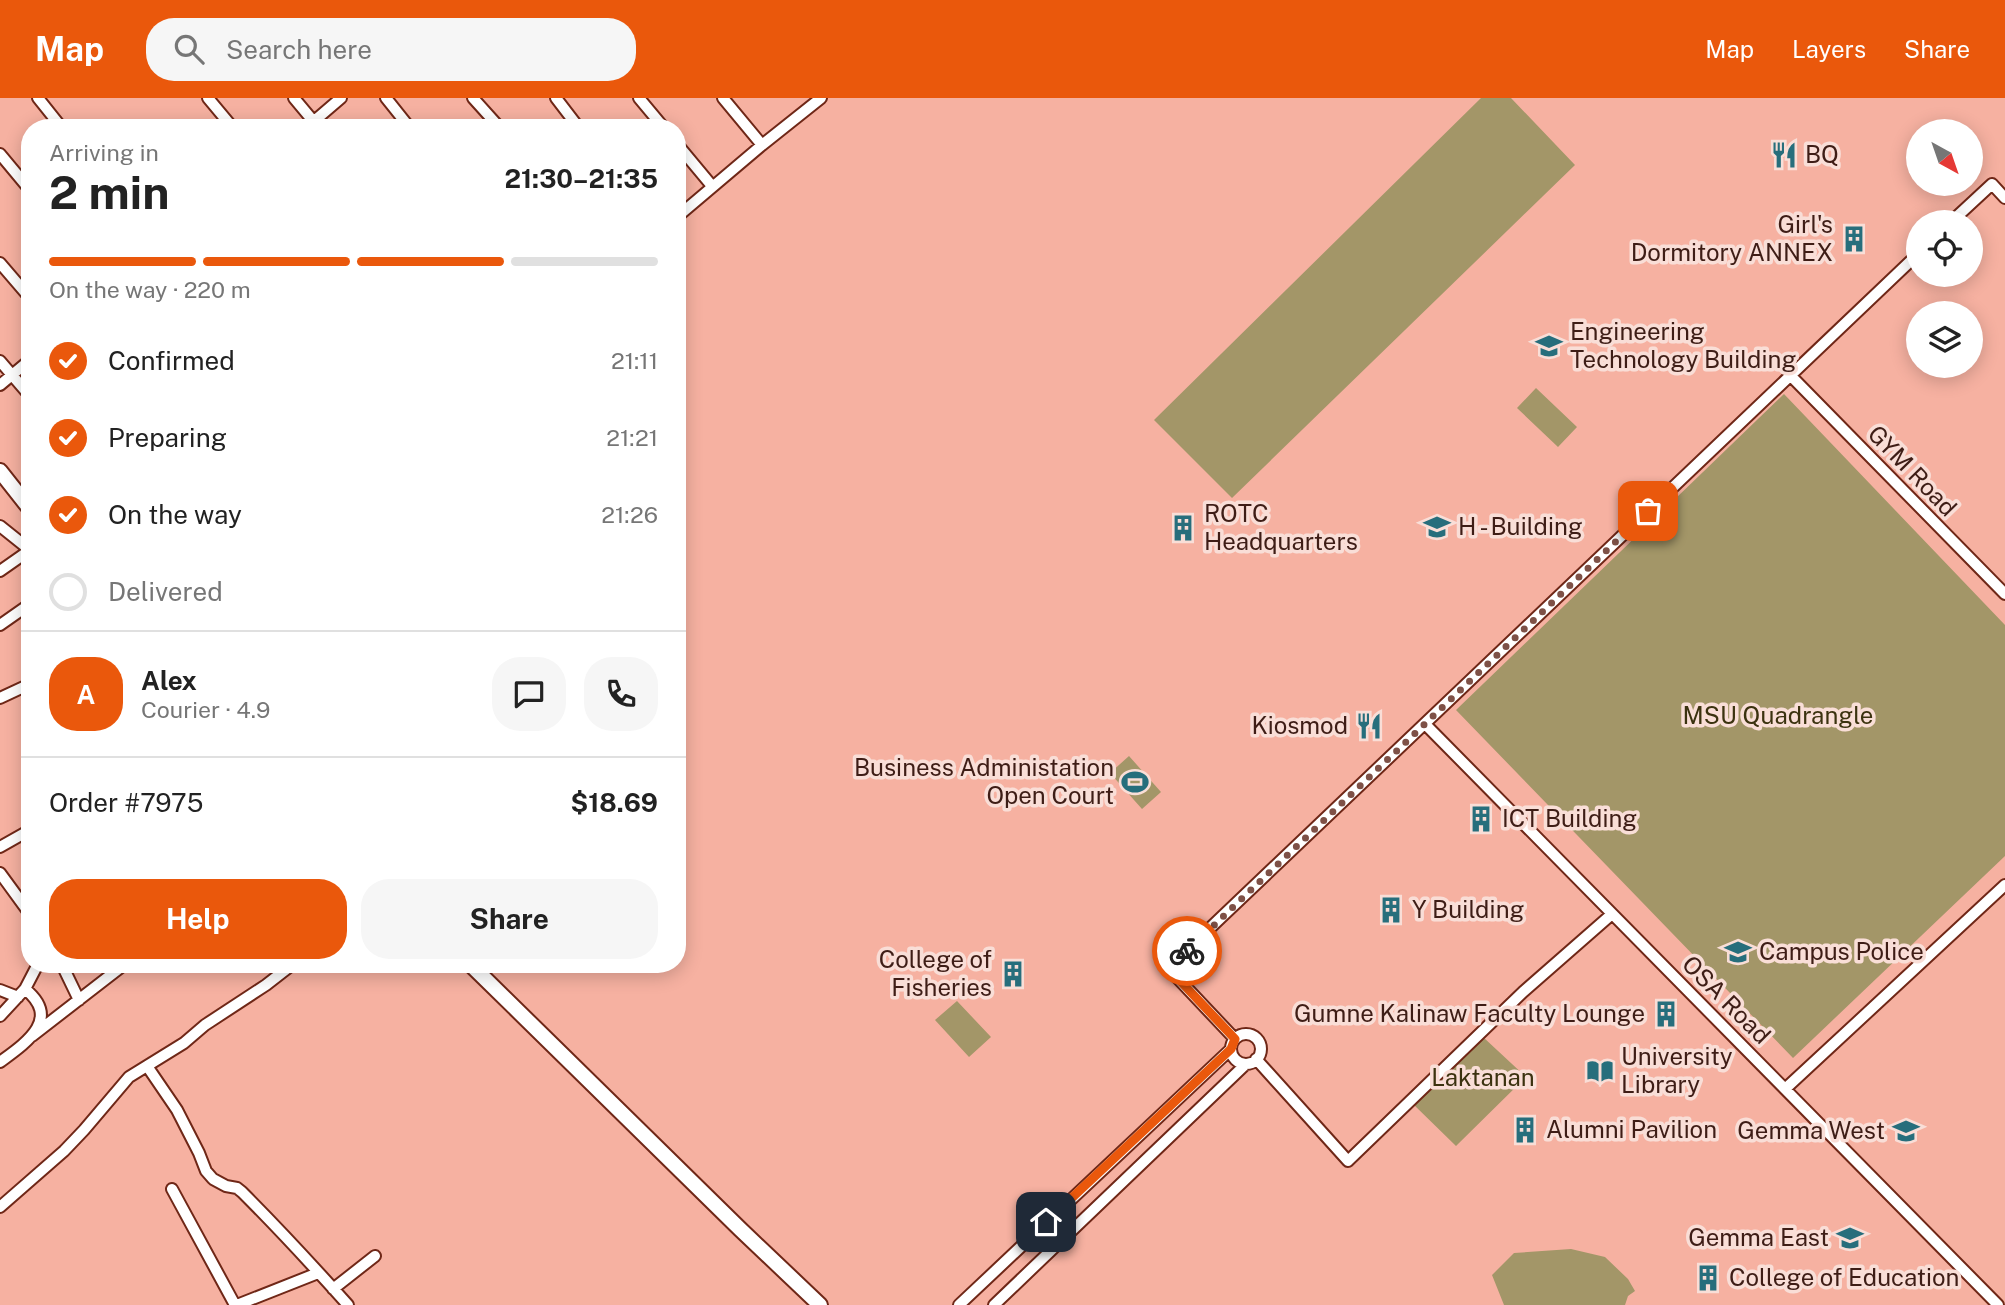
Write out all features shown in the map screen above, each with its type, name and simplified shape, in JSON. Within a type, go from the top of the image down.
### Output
[{"type":"street","points":[[38,98],[55,119]]},
{"type":"street","points":[[208,98],[226,119]]},
{"type":"street","points":[[294,98],[308,119]]},
{"type":"street","points":[[320,119],[341,98]]},
{"type":"street","points":[[386,98],[403,119]]},
{"type":"street","points":[[473,98],[492,119]]},
{"type":"street","points":[[556,98],[572,119]]},
{"type":"street","points":[[639,98],[656,119]]},
{"type":"street","points":[[723,98],[762,145]]},
{"type":"street","points":[[686,209],[814,100]]},
{"type":"street","points":[[0,154],[21,180]]},
{"type":"street","points":[[686,155],[712,187]]},
{"type":"street","points":[[1964,210],[1992,184],[2005,198]]},
{"type":"street","points":[[0,263],[21,288]]},
{"type":"street","points":[[1612,914],[1523,992],[1348,1161],[1251,1061],[1234,1058],[1233,1044],[1168,968],[1906,265]]},
{"type":"street","points":[[0,361],[21,386]]},
{"type":"street","points":[[0,385],[21,368]]},
{"type":"street","name":"GYM Road","points":[[1790,375],[2005,594]]},
{"type":"street","points":[[0,471],[21,498]]},
{"type":"street","points":[[0,526],[21,543]]},
{"type":"street","points":[[0,571],[21,556]]},
{"type":"street","points":[[0,625],[21,610]]},
{"type":"street","points":[[0,698],[21,688]]},
{"type":"street","name":"OSA Road","points":[[1425,724],[1998,1305]]},
{"type":"street","points":[[0,847],[21,835]]},
{"type":"street","points":[[0,873],[21,902]]},
{"type":"street","points":[[1785,1089],[2005,885]]},
{"type":"street","points":[[0,1016],[21,993],[32,973]]},
{"type":"street","points":[[66,973],[79,1000]]},
{"type":"street","points":[[0,1062],[114,973]]},
{"type":"street","points":[[0,1207],[64,1151],[129,1077],[184,1043],[205,1024],[281,973]]},
{"type":"street","points":[[479,973],[820,1305]]},
{"type":"street","points":[[0,990],[34,997],[41,1008],[39,1027],[32,1036]]},
{"type":"street","points":[[958,1305],[1153,1123],[1233,1044],[1245,1034],[1257,1040],[1260,1049],[1251,1061],[994,1305]]},
{"type":"street","points":[[147,1066],[177,1110],[200,1153],[206,1171],[213,1179],[242,1192],[278,1227],[348,1305]]},
{"type":"street","points":[[1153,1123],[1169,1139]]},
{"type":"street","points":[[1084,1187],[1100,1204]]},
{"type":"street","points":[[172,1189],[236,1305],[318,1273]]},
{"type":"street","points":[[333,1289],[376,1256]]},
{"type":"street","points":[[1009,1258],[1026,1276]]},
{"type":"green space","points":[[1481,98],[1511,98],[1575,165],[1232,498],[1154,420]]},
{"type":"green space","points":[[1536,388],[1577,427],[1558,447],[1517,408]]},
{"type":"green space","name":"MSU Quadrangle","points":[[1784,394],[2005,625],[2005,856],[1793,1058],[1456,710]]},
{"type":"green space","name":"Business Administation Open Court","points":[[1129,756],[1161,792],[1142,809],[1110,773]]},
{"type":"green space","points":[[957,1001],[991,1037],[969,1057],[935,1020]]},
{"type":"green space","name":"Laktanan","points":[[1483,1037],[1526,1077],[1456,1146],[1413,1104]]},
{"type":"green space","points":[[1571,1249],[1605,1257],[1628,1279],[1635,1291],[1628,1296],[1625,1305],[1504,1305],[1492,1275],[1514,1253]]},
{"type":"way so far","points":[[1187,951],[1648,511]]},
{"type":"place","name":"BQ","points":[[1784,155]]},
{"type":"place","name":"Girl's Dormitory ANNEX","points":[[1854,239]]},
{"type":"place","name":"Engineering Technology Building","points":[[1549,346]]},
{"type":"place","name":"H - Building","points":[[1437,527]]},
{"type":"place","name":"ROTC Headquarters","points":[[1183,528]]},
{"type":"place","name":"Kiosmod","points":[[1369,726]]},
{"type":"place","name":"Business Administation Open Court","points":[[1135,782]]},
{"type":"place","name":"ICT Building","points":[[1481,819]]},
{"type":"place","name":"Y Building","points":[[1391,910]]},
{"type":"place","name":"Campus Police","points":[[1738,952]]},
{"type":"place","name":"College of Fisheries","points":[[1013,974]]},
{"type":"place","name":"Gumne Kalinaw Faculty Lounge","points":[[1666,1014]]},
{"type":"place","name":"University Library","points":[[1600,1071]]},
{"type":"place","name":"Alumni Pavilion","points":[[1525,1130]]},
{"type":"place","name":"Gemma West","points":[[1906,1131]]},
{"type":"place","name":"Gemma East","points":[[1850,1238]]},
{"type":"place","name":"College of Education","points":[[1708,1278]]},
{"type":"route","points":[[1046,1222],[1231,1049],[1235,1039],[1168,968],[1187,951]]}]
